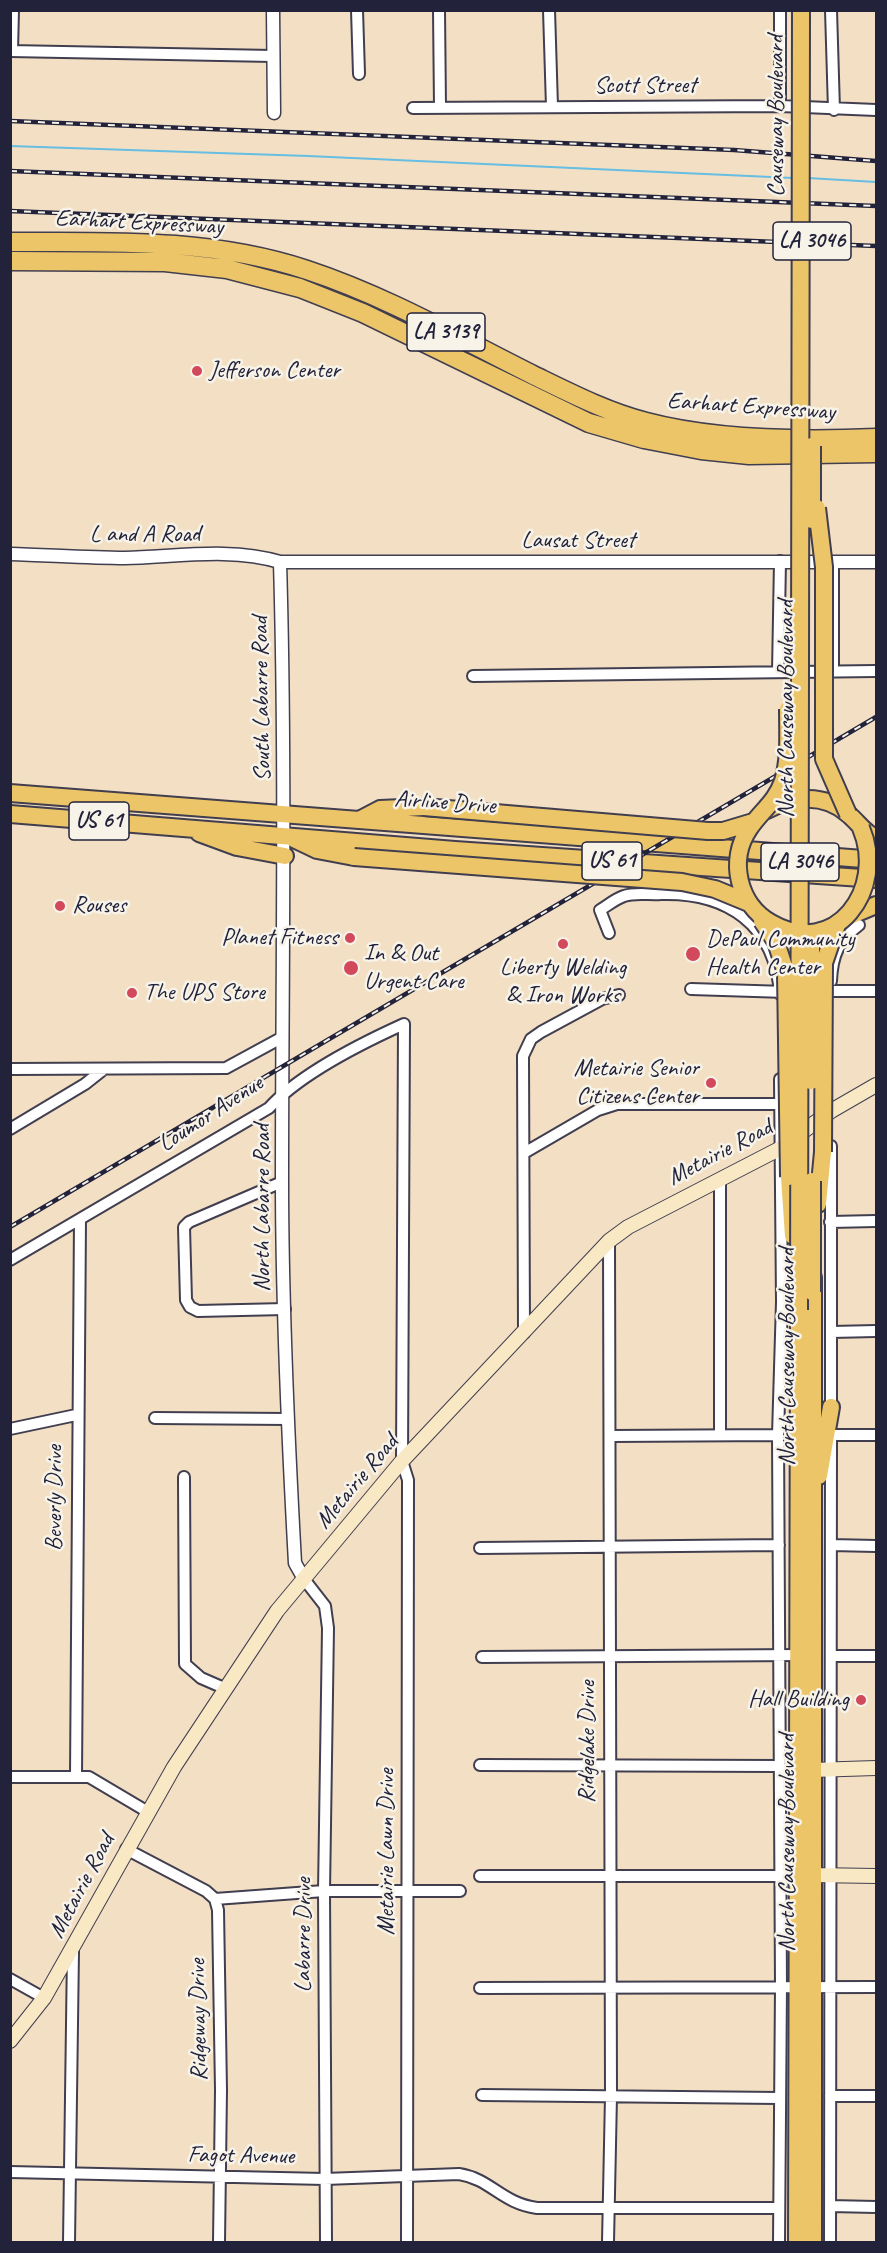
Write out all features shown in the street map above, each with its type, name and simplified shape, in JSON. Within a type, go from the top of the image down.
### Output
[{"type":"highway","name":"Causeway Boulevard","points":[[801,10],[807,467]]},
{"type":"highway","name":"Causeway Boulevard","points":[[799,690],[807,467],[813,10]]},
{"type":"highway","name":"Earhart Expressway","points":[[10,242],[138,242],[200,246],[262,257],[362,290],[575,395],[647,422],[699,431],[776,438],[876,438]]},
{"type":"highway","name":"Earhart Expressway","points":[[10,261],[165,262],[227,269],[300,288],[363,313],[589,423],[644,440],[701,450],[749,455],[876,453]]},
{"type":"highway","points":[[767,810],[783,780],[788,754],[789,561],[807,467]]},
{"type":"highway","points":[[807,467],[824,567],[824,759],[848,814]]},
{"type":"highway","name":"North Causeway Boulevard","points":[[807,467],[805,1655],[812,1770],[813,1875],[797,1987],[813,2242]]},
{"type":"highway","name":"North Causeway Boulevard","points":[[799,690],[805,1292]]},
{"type":"highway","name":"Airline Drive","points":[[10,793],[876,860]]},
{"type":"highway","points":[[805,1292],[789,1177],[786,973],[776,942],[752,908],[740,885],[737,867],[743,838],[753,822],[780,803],[808,798],[829,803],[848,814],[861,828],[876,838]]},
{"type":"highway","points":[[17,814],[25,806],[35,801],[86,799]]},
{"type":"highway","points":[[358,820],[380,810],[424,807],[708,831],[723,831],[753,822]]},
{"type":"highway","name":"Airline Drive","points":[[17,814],[285,834],[455,850],[876,879]]},
{"type":"highway","points":[[188,827],[204,836],[237,847],[285,856]]},
{"type":"highway","points":[[805,1292],[823,1152],[824,963],[865,897],[872,874],[871,850],[861,828]]},
{"type":"highway","points":[[285,834],[317,850],[354,857],[682,882],[716,889],[752,908],[777,927],[795,932],[813,932],[849,922],[876,905]]},
{"type":"highway","name":"North Causeway Boulevard","points":[[797,2242],[798,1792],[812,1497],[805,1310]]},
{"type":"highway","points":[[812,1497],[821,1468],[831,1407]]},
{"type":"main road","name":"Metairie Road","points":[[10,2041],[44,1998],[72,1951],[126,1849],[224,1688],[277,1611],[402,1461],[609,1241],[628,1227],[779,1149],[831,1111],[876,1085]]},
{"type":"main road","points":[[798,1792],[800,1779],[812,1770],[876,1768]]},
{"type":"main road","points":[[798,1837],[802,1861],[807,1872],[813,1875],[876,1876]]},
{"type":"street","points":[[13,10],[11,51],[273,56]]},
{"type":"street","points":[[273,10],[274,113]]},
{"type":"street","points":[[357,10],[358,74]]},
{"type":"street","points":[[439,10],[440,107]]},
{"type":"street","points":[[549,10],[552,108]]},
{"type":"street","name":"Causeway Boulevard","points":[[780,10],[780,106]]},
{"type":"street","points":[[831,10],[834,110]]},
{"type":"street","name":"Scott Street","points":[[413,108],[780,106],[876,110]]},
{"type":"street","name":"L and A Road","points":[[10,554],[123,558],[206,555],[267,558],[280,562]]},
{"type":"street","points":[[778,672],[780,561]]},
{"type":"street","name":"Lausat Street","points":[[280,562],[876,562]]},
{"type":"street","name":"South Labarre Road","points":[[280,562],[285,834]]},
{"type":"street","points":[[833,562],[833,672]]},
{"type":"street","points":[[473,676],[876,671]]},
{"type":"street","name":"North Labarre Road","points":[[285,834],[282,1182],[285,1310],[295,1563],[304,1579]]},
{"type":"street","name":"North Causeway Boulevard","points":[[609,933],[600,910],[625,895],[680,894],[706,897],[739,913],[754,926],[770,953],[780,992],[779,1149],[782,1302],[778,1435],[780,1876],[797,1987],[779,2098],[779,2242]]},
{"type":"street","name":"North Causeway Boulevard","points":[[830,2242],[831,973],[837,948],[849,922]]},
{"type":"street","points":[[691,989],[780,992],[876,991]]},
{"type":"street","points":[[524,1333],[523,1056],[531,1039],[540,1032],[602,999],[619,995]]},
{"type":"street","name":"Loumor Avenue","points":[[10,1260],[269,1108],[284,1092],[371,1039],[404,1024]]},
{"type":"street","name":"Metairie Lawn Drive","points":[[404,1024],[402,1461],[408,1480],[407,2242]]},
{"type":"street","points":[[10,1069],[226,1068],[283,1037]]},
{"type":"street","points":[[10,1129],[86,1084],[104,1069]]},
{"type":"street","points":[[524,1153],[598,1110],[616,1104],[779,1104]]},
{"type":"street","points":[[720,1180],[720,1435]]},
{"type":"street","points":[[282,1182],[189,1222],[184,1227],[184,1238],[186,1300],[190,1307],[198,1311],[285,1310]]},
{"type":"street","name":"Beverly Drive","points":[[76,1776],[76,1415],[80,1219]]},
{"type":"street","points":[[831,1222],[876,1221]]},
{"type":"street","name":"Ridgelake Drive","points":[[608,2242],[611,2096],[609,1241]]},
{"type":"street","points":[[831,1332],[876,1331]]},
{"type":"street","points":[[10,1429],[76,1415]]},
{"type":"street","points":[[155,1418],[288,1419]]},
{"type":"street","points":[[611,1436],[778,1435]]},
{"type":"street","points":[[832,1435],[876,1435]]},
{"type":"street","points":[[184,1477],[185,1664],[201,1678],[224,1688]]},
{"type":"street","points":[[480,1548],[779,1545]]},
{"type":"street","points":[[831,1545],[876,1546]]},
{"type":"street","name":"Labarre Drive","points":[[304,1579],[325,1606],[328,1628],[324,1891],[326,2242]]},
{"type":"street","points":[[482,1657],[805,1655]]},
{"type":"street","points":[[831,1656],[876,1656]]},
{"type":"street","points":[[480,1766],[780,1766]]},
{"type":"street","points":[[10,1777],[89,1777],[148,1812]]},
{"type":"street","points":[[126,1849],[206,1891],[215,1899],[324,1891],[460,1891]]},
{"type":"street","points":[[480,1876],[780,1876]]},
{"type":"street","name":"Ridgeway Drive","points":[[215,1899],[218,1910],[219,1974],[219,2242]]},
{"type":"street","points":[[69,2242],[72,1951]]},
{"type":"street","points":[[10,1979],[44,1998]]},
{"type":"street","points":[[480,1988],[876,1987]]},
{"type":"street","points":[[482,2096],[779,2098]]},
{"type":"street","points":[[830,2096],[876,2096]]},
{"type":"street","name":"Fagot Avenue","points":[[10,2172],[325,2179],[406,2174],[470,2176],[478,2179],[513,2204],[609,2208]]},
{"type":"street","points":[[830,2206],[876,2207]]},
{"type":"street","points":[[609,2208],[778,2208]]},
{"type":"waterway","points":[[10,146],[308,156],[793,178]]},
{"type":"waterway","points":[[808,178],[876,182]]},
{"type":"railway","points":[[10,121],[734,150],[876,161]]},
{"type":"railway","points":[[10,171],[876,206]]},
{"type":"railway","points":[[10,211],[876,246]]},
{"type":"railway","points":[[10,1227],[876,717]]},
{"type":"place","name":"Jefferson Center","points":[[197,371]]},
{"type":"place","name":"Rouses","points":[[60,906]]},
{"type":"place","name":"Planet Fitness","points":[[350,938]]},
{"type":"place","name":"Liberty Welding & Iron Works","points":[[563,944]]},
{"type":"place","name":"DePaul Community Health Center","points":[[693,954]]},
{"type":"place","name":"In & Out Urgent Care","points":[[351,968]]},
{"type":"place","name":"The UPS Store","points":[[132,993]]},
{"type":"place","name":"Metairie Senior Citizens Center","points":[[711,1083]]},
{"type":"place","name":"Hall Building","points":[[861,1700]]}]
